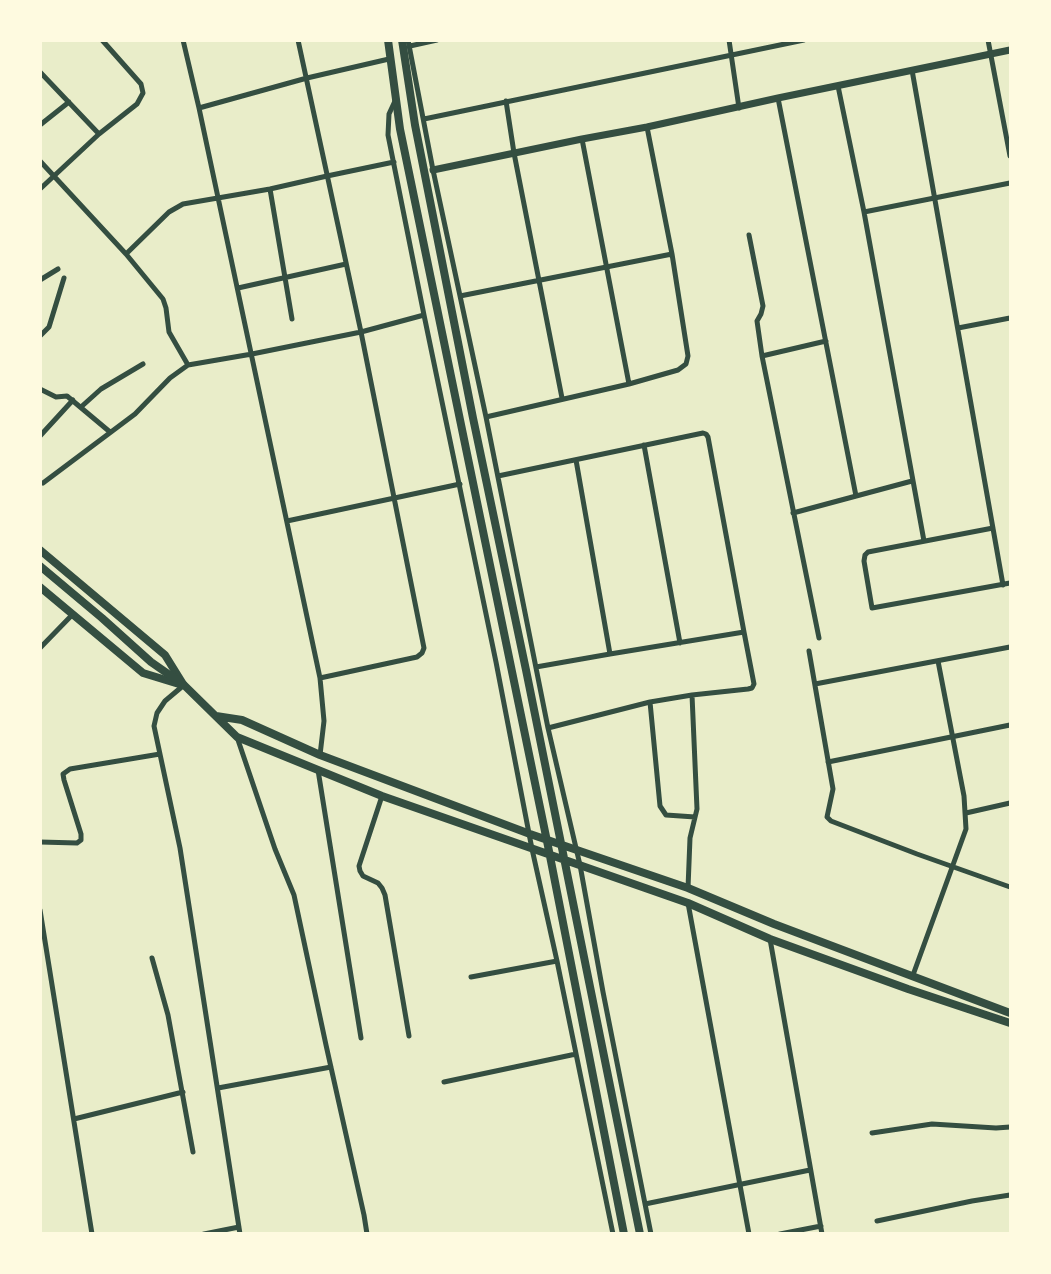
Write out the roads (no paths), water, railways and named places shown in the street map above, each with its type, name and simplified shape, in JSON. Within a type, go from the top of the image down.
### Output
[{"type":"main road","points":[[388,40],[400,129],[548,846],[624,1233]]},
{"type":"main road","points":[[407,42],[415,125],[472,417],[526,670],[640,1233]]},
{"type":"main road","points":[[40,550],[165,655],[184,685]]},
{"type":"main road","points":[[40,566],[150,662],[184,685],[237,737],[382,796],[688,903],[770,939],[1011,1023]]},
{"type":"main road","points":[[40,587],[143,673],[184,685]]},
{"type":"main road","points":[[215,716],[242,720],[320,755],[577,851],[688,888],[774,924],[1011,1012]]},
{"type":"street","points":[[40,189],[99,134],[137,104],[143,93],[141,84],[102,40]]},
{"type":"street","points":[[183,40],[219,198],[320,678],[324,721],[320,755]]},
{"type":"street","points":[[298,40],[361,332],[424,648],[422,654],[417,657],[320,678]]},
{"type":"street","points":[[437,40],[407,42],[486,417],[548,728],[580,865],[651,1233]]},
{"type":"street","points":[[729,40],[739,108]]},
{"type":"street","points":[[424,119],[804,40]]},
{"type":"street","points":[[988,40],[1011,156]]},
{"type":"street","points":[[433,170],[1011,50]]},
{"type":"street","points":[[199,108],[307,78],[389,59]]},
{"type":"street","points":[[912,70],[1004,585]]},
{"type":"street","points":[[40,72],[99,134]]},
{"type":"street","points":[[838,86],[864,212],[924,541]]},
{"type":"street","points":[[778,98],[856,496]]},
{"type":"street","points":[[396,101],[389,114],[388,128],[394,162],[532,849],[613,1233]]},
{"type":"street","points":[[506,101],[562,398]]},
{"type":"street","points":[[40,125],[69,102]]},
{"type":"street","points":[[486,417],[629,384],[678,370],[686,364],[688,356],[672,254],[647,127]]},
{"type":"street","points":[[582,139],[629,384]]},
{"type":"street","points":[[40,161],[126,254],[162,299],[166,308],[169,332],[188,365]]},
{"type":"street","points":[[126,254],[169,212],[183,204],[270,189],[394,162]]},
{"type":"street","points":[[864,212],[1011,183]]},
{"type":"street","points":[[270,189],[292,319]]},
{"type":"street","points":[[749,235],[763,306],[757,321],[762,356],[819,638]]},
{"type":"street","points":[[460,296],[672,254]]},
{"type":"street","points":[[238,288],[346,264]]},
{"type":"street","points":[[40,280],[58,269]]},
{"type":"street","points":[[40,336],[49,327],[63,278]]},
{"type":"street","points":[[43,483],[135,414],[170,378],[188,365],[361,332],[424,315]]},
{"type":"street","points":[[958,328],[1011,318]]},
{"type":"street","points":[[762,356],[826,341]]},
{"type":"street","points":[[81,407],[101,389],[143,364]]},
{"type":"street","points":[[40,388],[56,398],[67,396],[110,432]]},
{"type":"street","points":[[40,436],[73,400]]},
{"type":"street","points":[[498,476],[703,433],[708,437],[754,684],[752,688],[650,702],[548,728]]},
{"type":"street","points":[[644,445],[680,643]]},
{"type":"street","points":[[576,460],[610,654]]},
{"type":"street","points":[[793,513],[912,480]]},
{"type":"street","points":[[287,521],[460,484]]},
{"type":"street","points":[[993,528],[868,552],[864,561],[872,608],[1011,583]]},
{"type":"street","points":[[40,648],[73,614]]},
{"type":"street","points":[[536,667],[744,632]]},
{"type":"street","points":[[814,684],[1011,647]]},
{"type":"street","points":[[809,651],[833,789],[827,817],[831,821],[1011,887]]},
{"type":"street","points":[[913,975],[966,829],[966,813],[938,661]]},
{"type":"street","points":[[184,685],[165,701],[157,713],[154,726],[180,848],[240,1230],[204,1233]]},
{"type":"street","points":[[688,888],[690,838],[697,809],[692,695]]},
{"type":"street","points":[[650,702],[660,806],[666,815],[695,817]]},
{"type":"street","points":[[828,762],[1011,725]]},
{"type":"street","points":[[237,737],[275,849],[294,895],[367,1233]]},
{"type":"street","points":[[40,842],[77,843],[81,840],[63,774],[70,769],[160,754]]},
{"type":"street","points":[[318,770],[361,1038]]},
{"type":"street","points":[[382,796],[360,871],[363,876],[378,884],[385,895],[409,1036]]},
{"type":"street","points":[[966,813],[1011,803]]},
{"type":"street","points":[[688,903],[749,1233]]},
{"type":"street","points":[[40,910],[92,1233]]},
{"type":"street","points":[[770,939],[822,1233]]},
{"type":"street","points":[[152,958],[168,1015],[193,1152]]},
{"type":"street","points":[[471,977],[557,961]]},
{"type":"street","points":[[444,1082],[576,1054]]},
{"type":"street","points":[[218,1088],[331,1067]]},
{"type":"street","points":[[74,1119],[183,1092]]},
{"type":"street","points":[[872,1133],[932,1124],[1011,1127]]},
{"type":"street","points":[[645,1204],[810,1170]]},
{"type":"street","points":[[877,1221],[1011,1195]]},
{"type":"street","points":[[780,1233],[821,1226]]}]
